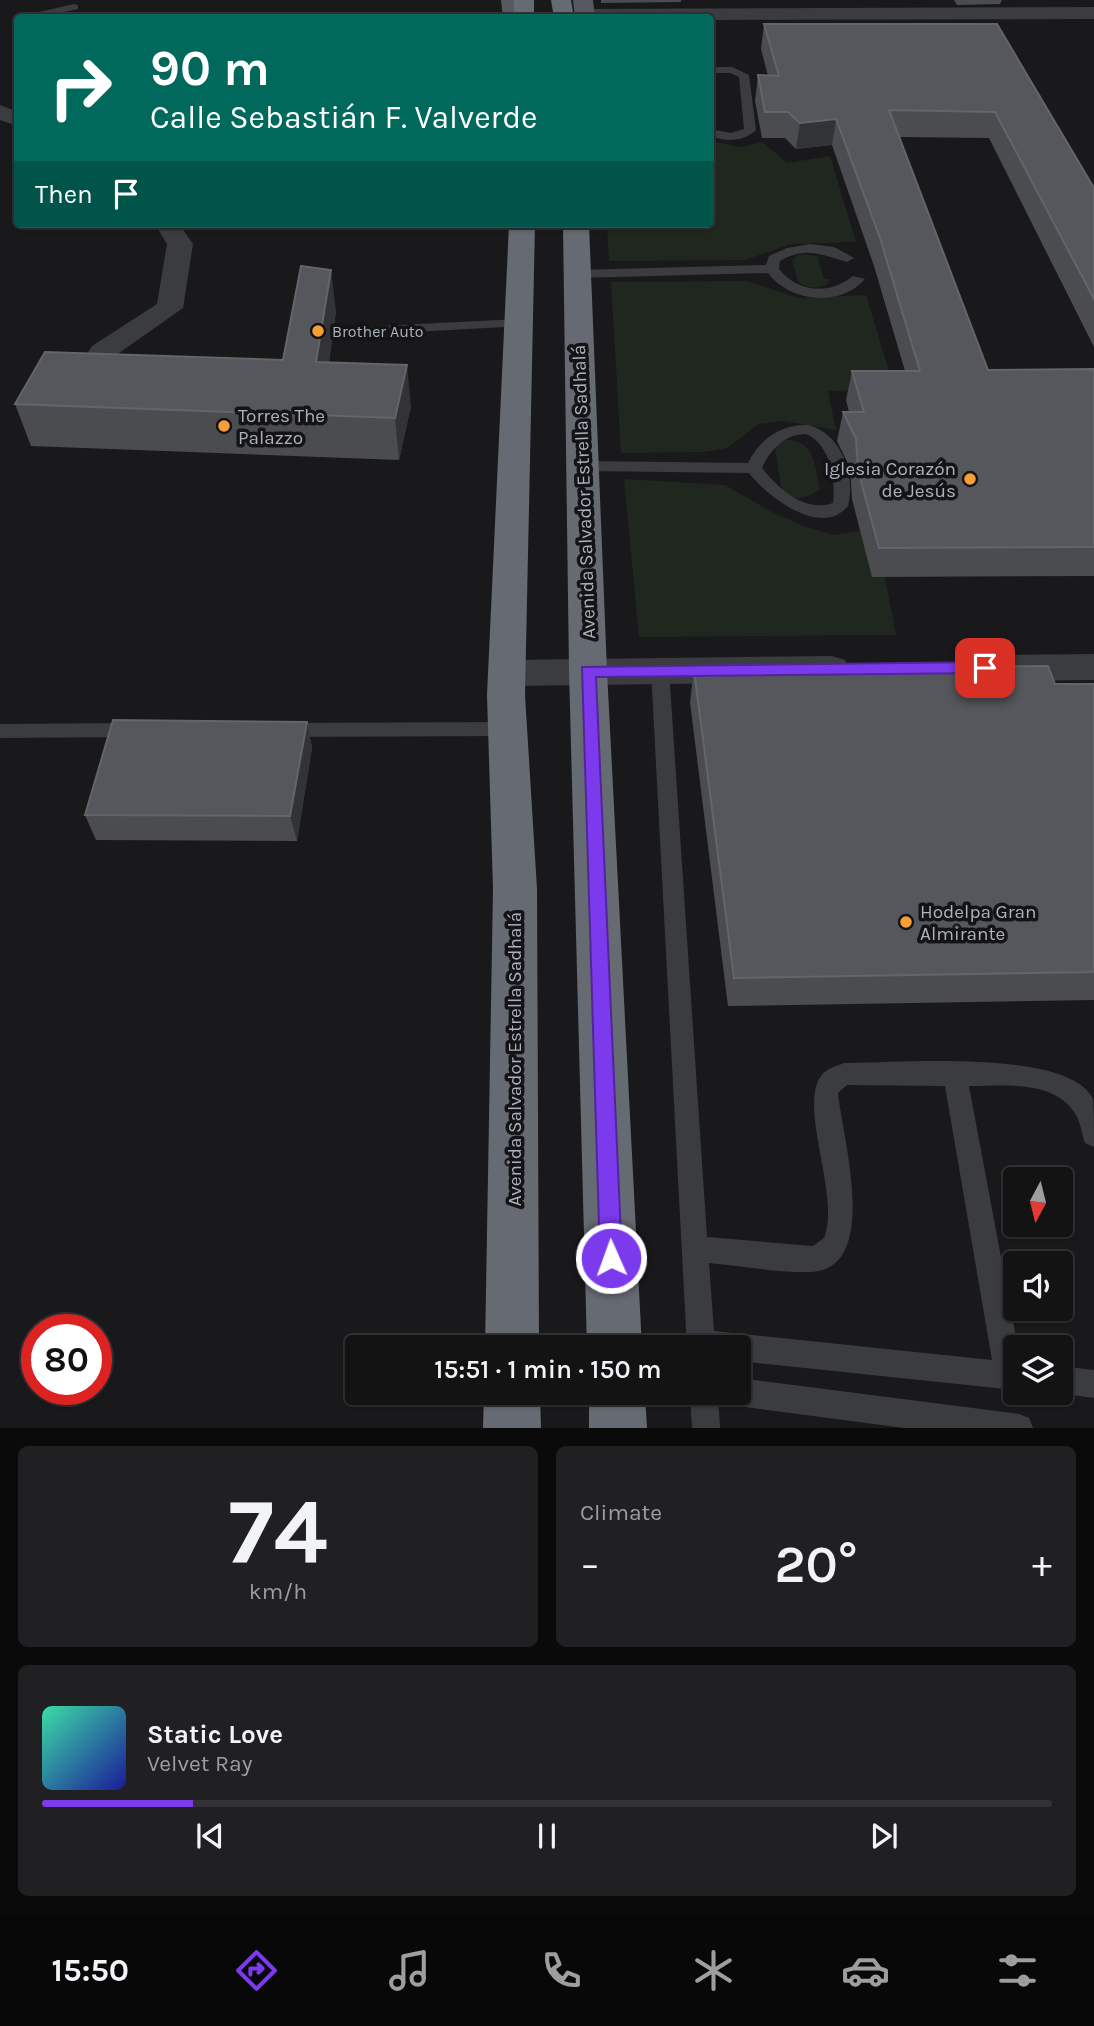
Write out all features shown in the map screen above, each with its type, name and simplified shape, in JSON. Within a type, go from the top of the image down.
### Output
[{"type":"highway","name":"Avenida Salvador Estrella Sadhalá","points":[[512,1335],[515,889],[507,673],[521,323],[522,228]]},
{"type":"highway","name":"Avenida Salvador Estrella Sadhalá","points":[[576,228],[588,671],[614,1335]]},
{"type":"highway","points":[[512,1405],[512,1427]]},
{"type":"highway","points":[[617,1405],[618,1427]]},
{"type":"street","points":[[584,11],[792,7],[1094,13]]},
{"type":"street","points":[[102,352],[170,308],[180,244],[170,228]]},
{"type":"street","points":[[972,668],[1094,667]]},
{"type":"street","points":[[507,673],[863,669]]},
{"type":"lane","points":[[38,14],[74,7]]},
{"type":"lane","points":[[5,20],[14,19]]},
{"type":"lane","points":[[714,70],[732,70],[744,75],[750,130],[729,138],[714,133]]},
{"type":"lane","points":[[847,258],[820,248],[802,248],[785,252],[774,259],[772,269],[777,279],[809,292],[830,293],[846,289],[858,279]]},
{"type":"lane","points":[[576,274],[772,269]]},
{"type":"lane","points":[[356,331],[521,323]]},
{"type":"lane","points":[[583,466],[754,468],[775,492],[811,512],[830,512],[840,506],[843,498],[839,471],[830,445],[814,433],[789,430],[775,437],[758,455],[754,468]]},
{"type":"lane","points":[[660,670],[700,1335]]},
{"type":"lane","points":[[261,730],[508,729]]},
{"type":"lane","points":[[0,731],[152,730]]},
{"type":"lane","points":[[695,1250],[813,1259],[831,1252],[839,1237],[840,1215],[826,1093],[831,1082],[844,1074],[1024,1075],[1058,1083],[1077,1097],[1088,1112],[1094,1135]]},
{"type":"lane","points":[[955,1075],[1004,1335]]},
{"type":"lane","points":[[751,1350],[1003,1374]]},
{"type":"lane","points":[[1073,1382],[1094,1384]]},
{"type":"lane","points":[[751,1394],[1019,1427]]},
{"type":"lane","points":[[705,1405],[706,1427]]},
{"type":"shaded area","points":[[714,142],[740,147],[763,142],[787,163],[830,156],[856,242],[791,244],[745,260],[609,261],[607,228],[714,228]]},
{"type":"shaded area","points":[[797,255],[823,258],[818,258],[824,279],[829,279],[828,284],[812,287],[798,281],[792,261]]},
{"type":"shaded area","points":[[747,281],[799,298],[866,295],[893,384],[883,390],[828,391],[836,430],[784,421],[759,424],[727,448],[703,452],[621,453],[611,282]]},
{"type":"shaded area","points":[[785,440],[802,444],[811,455],[820,489],[810,495],[796,498],[782,491],[775,450],[776,445]]},
{"type":"shaded area","points":[[624,479],[725,485],[772,512],[806,527],[834,535],[860,531],[885,577],[896,635],[639,637]]},
{"type":"building","points":[[764,24],[997,24],[1094,188],[1094,299],[995,112],[889,110],[988,370],[1094,369],[1094,547],[879,548],[858,470],[856,439],[843,412],[864,412],[852,371],[920,371],[880,238],[836,119],[800,123],[788,112],[765,112],[758,75],[779,76]]},
{"type":"building","points":[[301,266],[331,270],[316,362],[407,365],[395,418],[15,404],[45,352],[283,360]]},
{"type":"building","name":"Hodelpa Gran Almirante","points":[[1048,666],[1055,684],[1094,684],[1094,972],[734,978],[694,670]]},
{"type":"building","points":[[113,720],[307,722],[290,816],[85,815]]},
{"type":"place","name":"Brother Auto","points":[[318,331]]},
{"type":"place","name":"Torres The Palazzo","points":[[224,426]]},
{"type":"place","name":"Iglesia Corazón de Jesús","points":[[970,479]]},
{"type":"place","name":"Hodelpa Gran Almirante","points":[[906,922]]},
{"type":"route","points":[[611,1258],[588,671],[985,668]]}]
